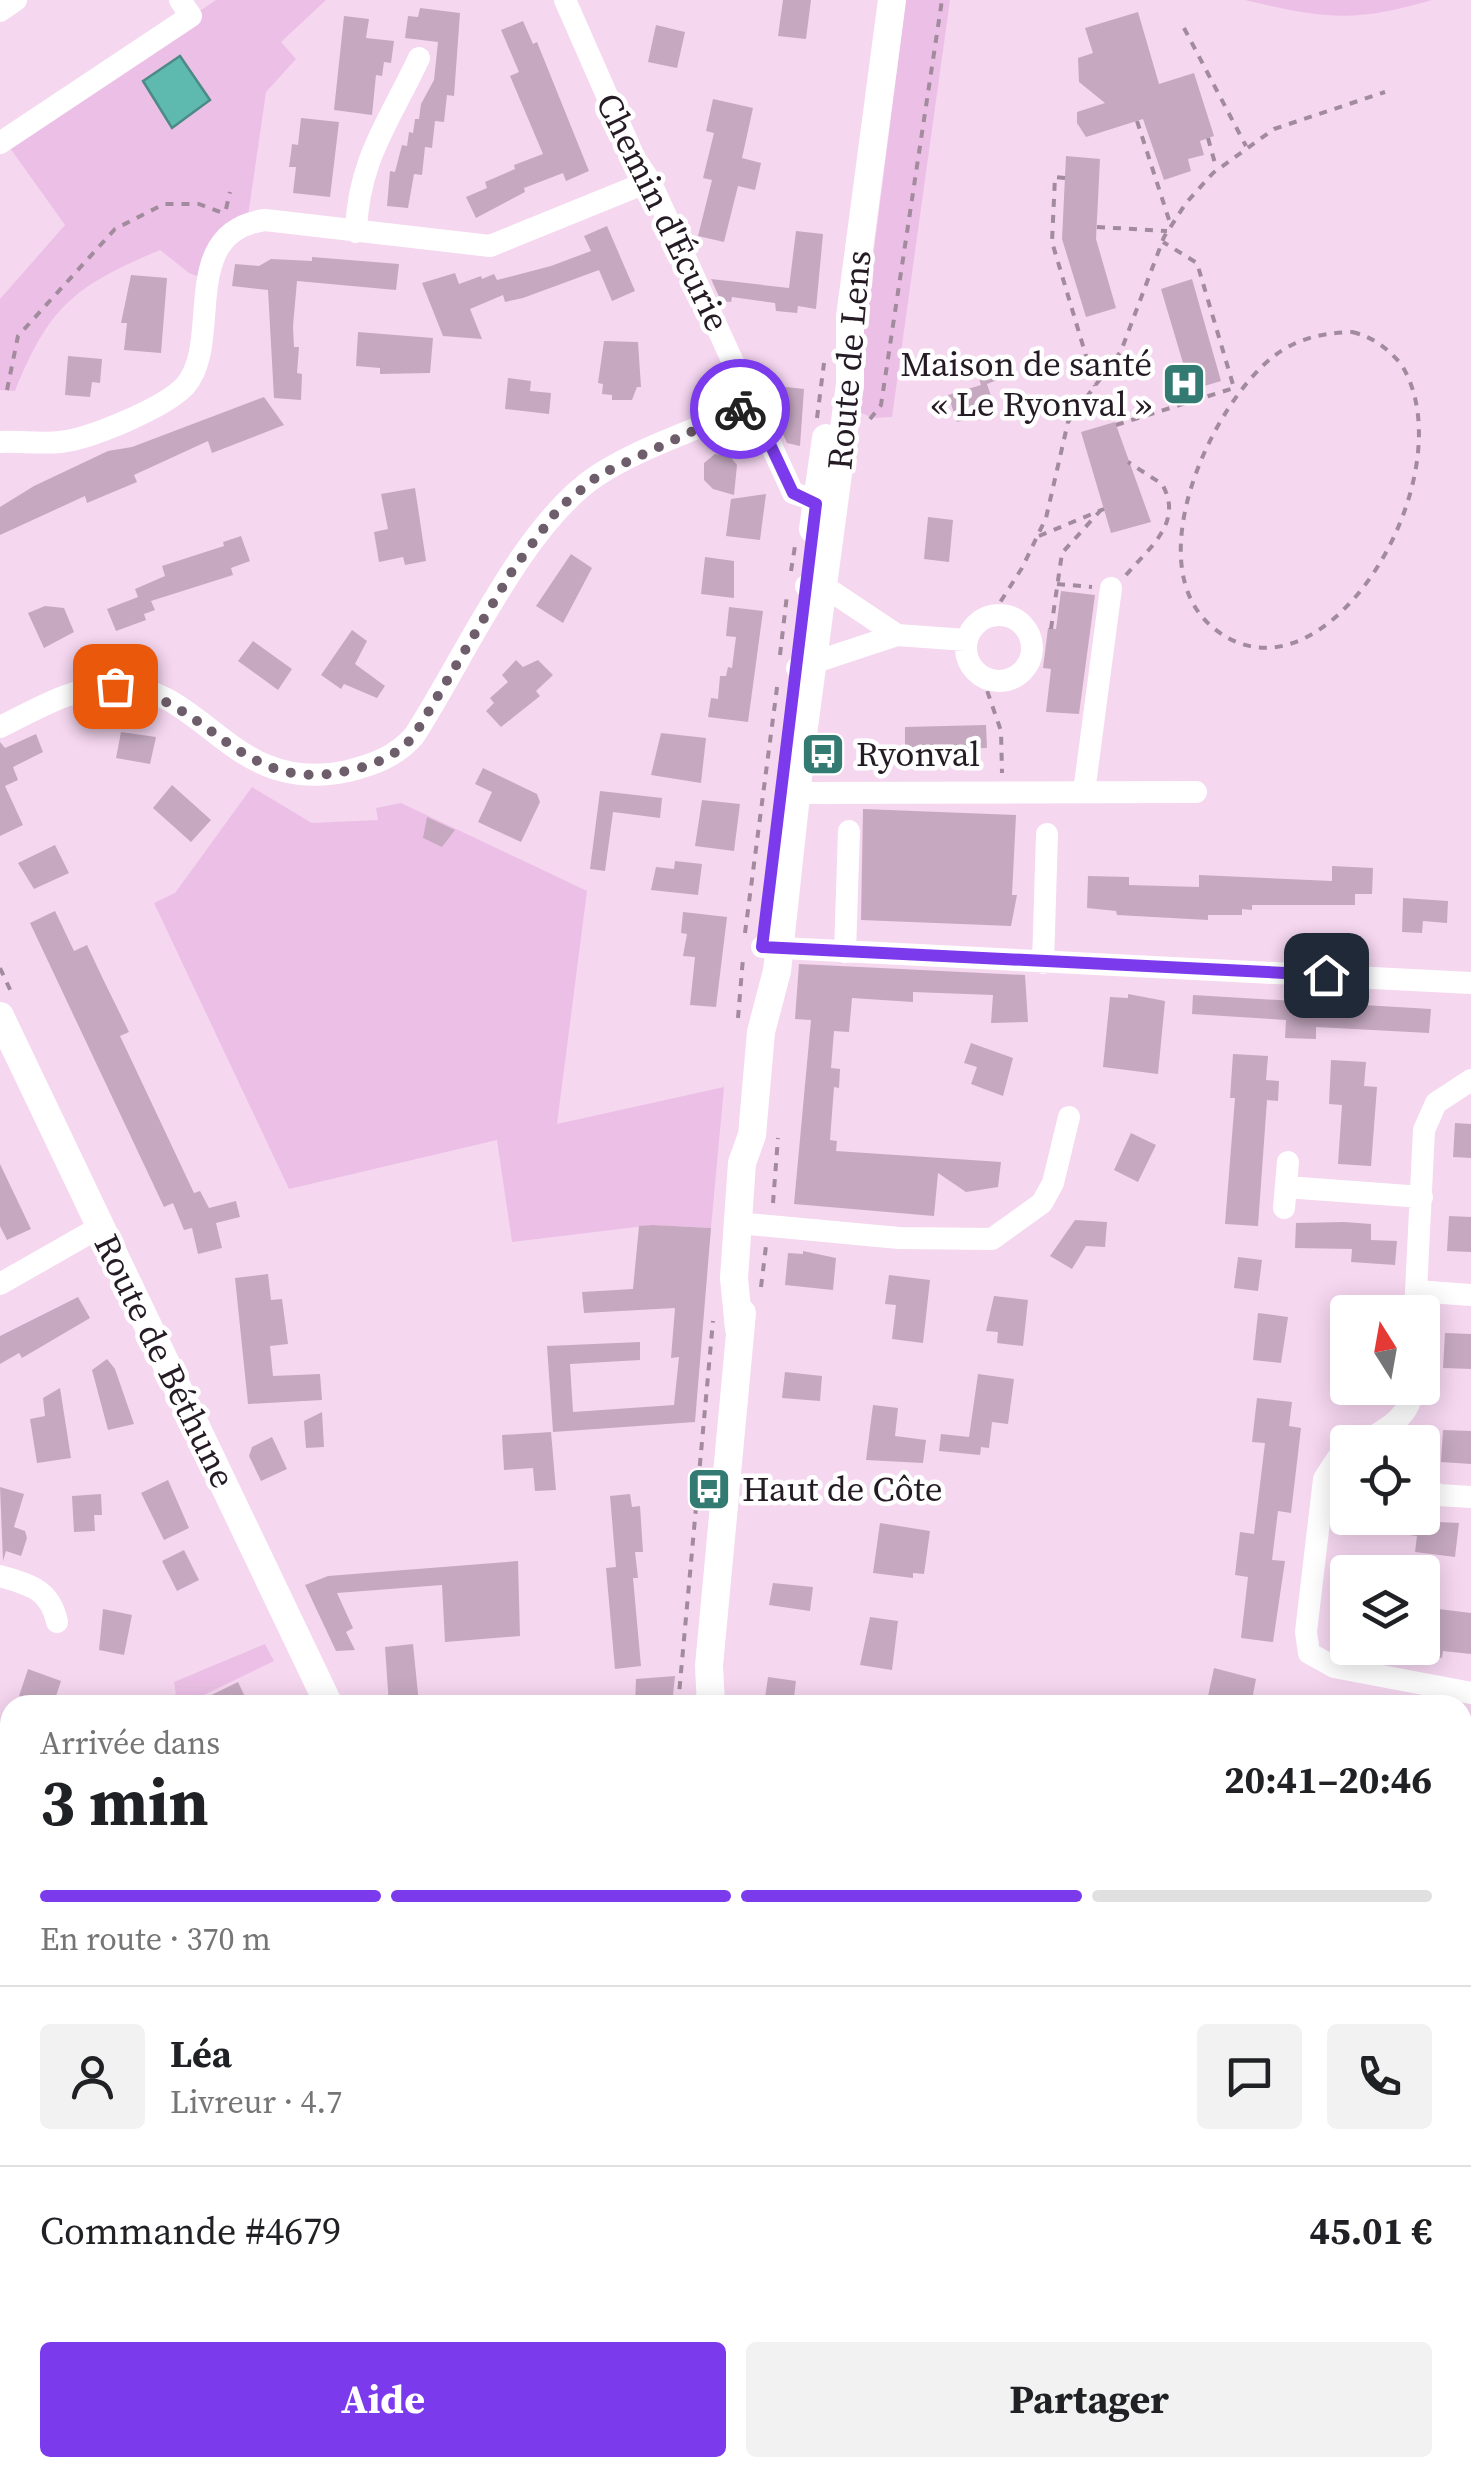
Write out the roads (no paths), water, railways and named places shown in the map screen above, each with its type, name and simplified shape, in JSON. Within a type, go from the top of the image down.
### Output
[{"type":"main road","name":"Route de Lens","points":[[710,1695],[746,1224],[760,1164],[752,1136],[761,1032],[797,793],[832,413],[850,317],[892,0]]},
{"type":"main road","points":[[771,948],[806,666]]},
{"type":"main road","name":"Route de Béthune","points":[[0,1016],[324,1695]]},
{"type":"main road","name":"Route de Lens","points":[[702,1695],[709,1666]]},
{"type":"street","points":[[0,11],[16,0]]},
{"type":"street","points":[[0,143],[192,16],[180,0]]},
{"type":"street","name":"Chemin d'Écurie","points":[[565,0],[634,157],[650,182],[793,493],[825,505]]},
{"type":"street","points":[[356,232],[357,191],[368,160],[419,58]]},
{"type":"street","points":[[0,441],[63,442],[148,410],[185,385],[194,362],[206,280],[231,231],[264,220],[490,246],[650,182]]},
{"type":"street","points":[[0,726],[72,694],[115,686],[162,698],[268,769],[301,778],[375,764],[400,751],[414,736],[514,568],[559,508],[599,475],[751,404]]},
{"type":"street","points":[[814,587],[897,635]]},
{"type":"street","points":[[1084,792],[1112,588]]},
{"type":"street","points":[[992,615],[1016,618],[1025,626],[1033,649],[1030,662],[1013,678],[1001,681],[982,676],[970,664],[966,640],[980,620],[992,615]]},
{"type":"street","points":[[806,666],[897,635],[966,640]]},
{"type":"street","points":[[797,793],[1196,792]]},
{"type":"street","points":[[845,952],[849,830]]},
{"type":"street","points":[[1043,963],[1047,834]]},
{"type":"street","points":[[771,948],[1471,983]]},
{"type":"street","points":[[1416,1295],[1424,1130],[1430,1111],[1471,1080]]},
{"type":"street","points":[[746,1224],[899,1238],[992,1239],[1042,1203],[1053,1183],[1069,1117]]},
{"type":"street","points":[[1288,1162],[1285,1198],[1422,1197]]},
{"type":"street","points":[[0,1284],[100,1228]]},
{"type":"street","points":[[1440,1299],[1471,1295]]},
{"type":"street","points":[[1330,1470],[1324,1479],[1306,1632],[1309,1653],[1334,1667],[1471,1693]]},
{"type":"street","points":[[1440,1494],[1471,1497]]},
{"type":"street","points":[[0,1576],[39,1588],[52,1602],[56,1622]]},
{"type":"place","name":"Maison de santé « Le Ryonval »","points":[[1184,384]]},
{"type":"place","name":"Ryonval","points":[[823,754]]},
{"type":"place","name":"Haut de Côte","points":[[709,1489]]}]
